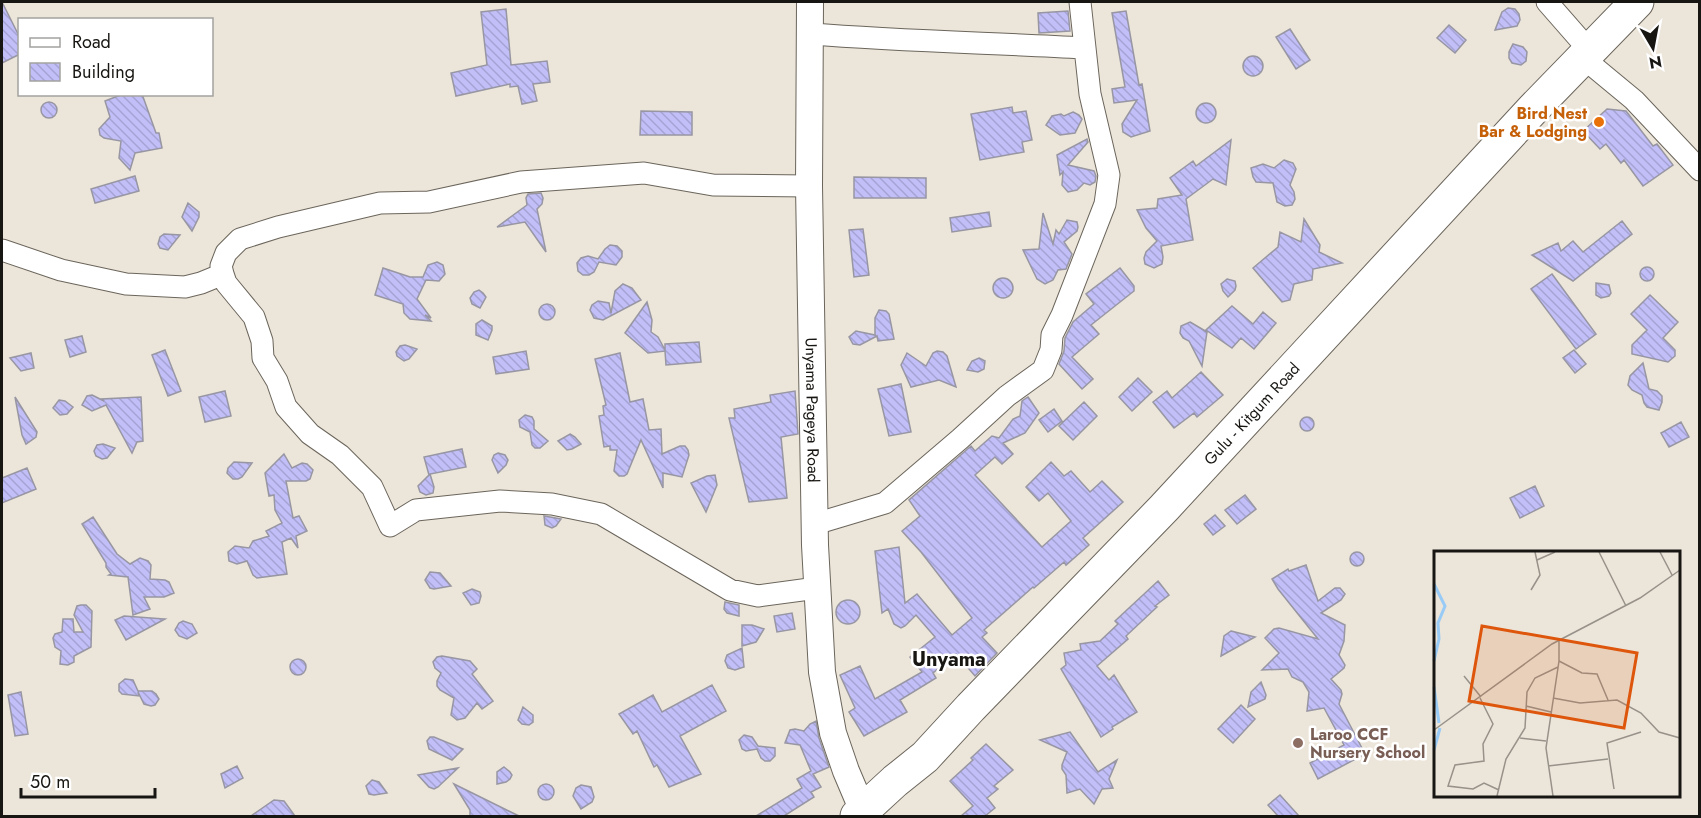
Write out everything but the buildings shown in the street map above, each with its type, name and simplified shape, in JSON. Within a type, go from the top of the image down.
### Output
[{"type":"main road","name":"Gulu - Kitgum Road","points":[[860,814],[925,757],[971,706],[1164,508],[1586,54],[1638,2]]},
{"type":"street","name":"Unyama Pageya Road","points":[[810,2],[809,186],[815,524],[822,672],[826,700],[860,814]]},
{"type":"street","points":[[815,524],[885,503],[1006,396],[1043,370],[1051,350],[1052,335],[1106,204],[1109,186],[1109,175],[1090,94],[1080,2]]},
{"type":"street","points":[[1547,2],[1586,54],[1634,100],[1700,170]]},
{"type":"street","points":[[811,34],[1084,48]]},
{"type":"street","points":[[809,186],[713,185],[644,173],[521,182],[429,202],[380,203],[278,227],[240,239],[226,253],[221,266],[226,283],[254,317],[262,341],[263,358],[277,381],[286,407],[310,434],[340,455],[372,487],[390,526],[417,510],[500,501],[552,504],[601,514],[730,590],[758,596],[817,588]]},
{"type":"street","points":[[2,250],[61,270],[126,284],[185,287],[223,274]]},
{"type":"place","name":"Bird Nest Bar & Lodging","points":[[1599,122]]},
{"type":"place","name":"Laroo CCF Nursery School","points":[[1298,743]]},
{"type":"district","name":"Unyama","points":[[949,659]]}]
